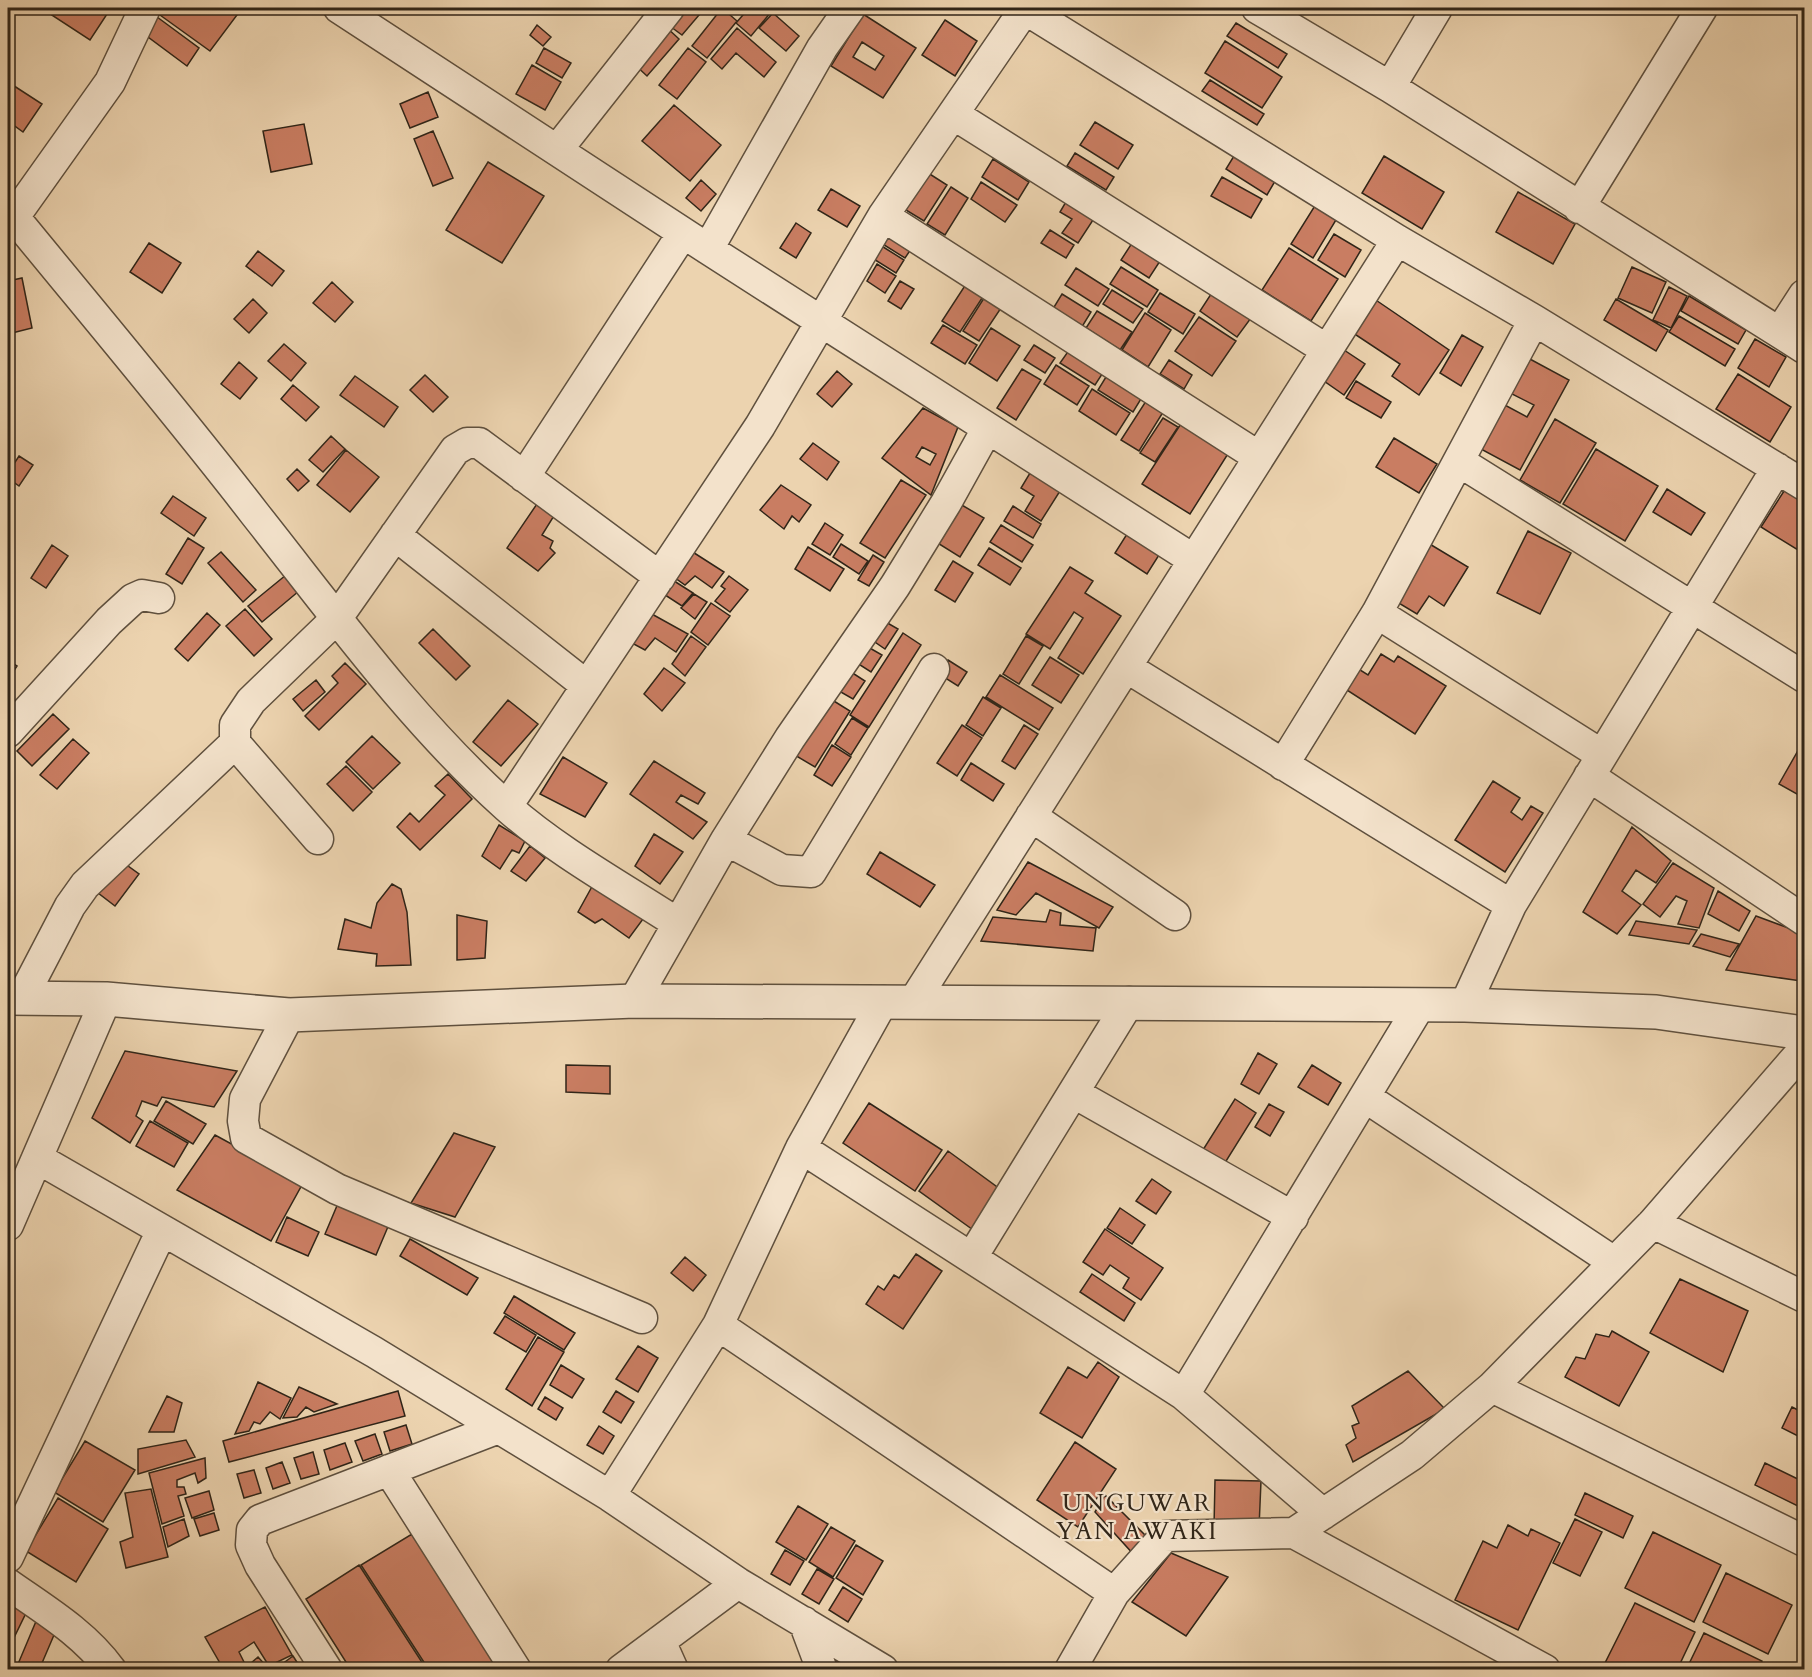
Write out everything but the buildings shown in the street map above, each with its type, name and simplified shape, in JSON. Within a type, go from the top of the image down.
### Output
[{"type":"street","points":[[145,8],[110,82],[11,220],[201,444],[364,653],[454,755],[507,806],[544,837],[677,923]]},
{"type":"street","points":[[339,8],[822,323],[1194,560]]},
{"type":"street","points":[[557,150],[669,8]]},
{"type":"street","points":[[708,249],[822,48],[850,8]]},
{"type":"street","points":[[507,806],[760,426],[883,216],[1024,8],[1397,240],[1534,320],[1804,485]]},
{"type":"street","points":[[1257,8],[1390,87],[1792,340],[1804,295]]},
{"type":"street","points":[[1390,87],[1437,8]]},
{"type":"street","points":[[1579,208],[1702,8]]},
{"type":"street","points":[[953,114],[1327,350]]},
{"type":"street","points":[[883,216],[1259,457]]},
{"type":"street","points":[[524,477],[683,233]]},
{"type":"street","points":[[610,1496],[718,1325],[801,1148],[899,1001],[1031,816],[1397,240]]},
{"type":"street","points":[[1283,765],[1377,613],[1460,462],[1534,320]]},
{"type":"street","points":[[634,1001],[726,840],[790,738],[895,586],[946,503],[987,429]]},
{"type":"street","points":[[318,839],[235,743],[235,725],[251,700],[337,618],[455,450],[467,442],[479,443],[660,577]]},
{"type":"street","points":[[1460,462],[1804,677]]},
{"type":"street","points":[[1465,1005],[1511,905],[1777,468]]},
{"type":"street","points":[[395,535],[587,686]]},
{"type":"street","points":[[8,732],[109,621],[134,599],[142,595],[159,598]]},
{"type":"street","points":[[1377,613],[1596,765],[1804,920]]},
{"type":"street","points":[[1126,667],[1511,905]]},
{"type":"street","points":[[726,840],[783,870],[811,872],[934,669]]},
{"type":"street","points":[[15,998],[85,885],[235,743]]},
{"type":"street","points":[[1031,816],[1175,915]]},
{"type":"street","points":[[15,998],[106,999],[289,1015],[634,1001],[1465,1005],[1656,1012],[1804,1033]]},
{"type":"street","points":[[8,1225],[106,999]]},
{"type":"street","points":[[972,1257],[1129,1002]]},
{"type":"street","points":[[1184,1395],[1420,1005]]},
{"type":"street","points":[[289,1015],[245,1099],[243,1121],[246,1138],[337,1189],[642,1317]]},
{"type":"street","points":[[1294,1533],[1412,1455],[1492,1387],[1653,1223],[1804,1049]]},
{"type":"street","points":[[1074,1093],[1293,1218]]},
{"type":"street","points":[[1365,1097],[1614,1262]]},
{"type":"street","points":[[801,1148],[1184,1395],[1323,1514]]},
{"type":"street","points":[[37,1158],[374,1352],[496,1429],[610,1496],[738,1583],[883,1670]]},
{"type":"street","points":[[1653,1223],[1804,1297]]},
{"type":"street","points":[[8,1557],[162,1230]]},
{"type":"street","points":[[718,1325],[1114,1593]]},
{"type":"street","points":[[1492,1387],[1804,1541]]},
{"type":"street","points":[[327,1670],[260,1565],[251,1545],[252,1530],[260,1520],[496,1429]]},
{"type":"street","points":[[388,1470],[516,1670]]},
{"type":"street","points":[[1070,1670],[1114,1593],[1165,1536],[1294,1533],[1545,1670]]},
{"type":"street","points":[[621,1670],[738,1583]]},
{"type":"street","points":[[8,1584],[74,1629],[98,1652],[111,1670]]},
{"type":"street","points":[[804,1622],[822,1670]]},
{"type":"street","points":[[660,1641],[673,1670]]},
{"type":"district","name":"UNGUWAR YAN AWAKI","points":[[1137,1517]]}]
